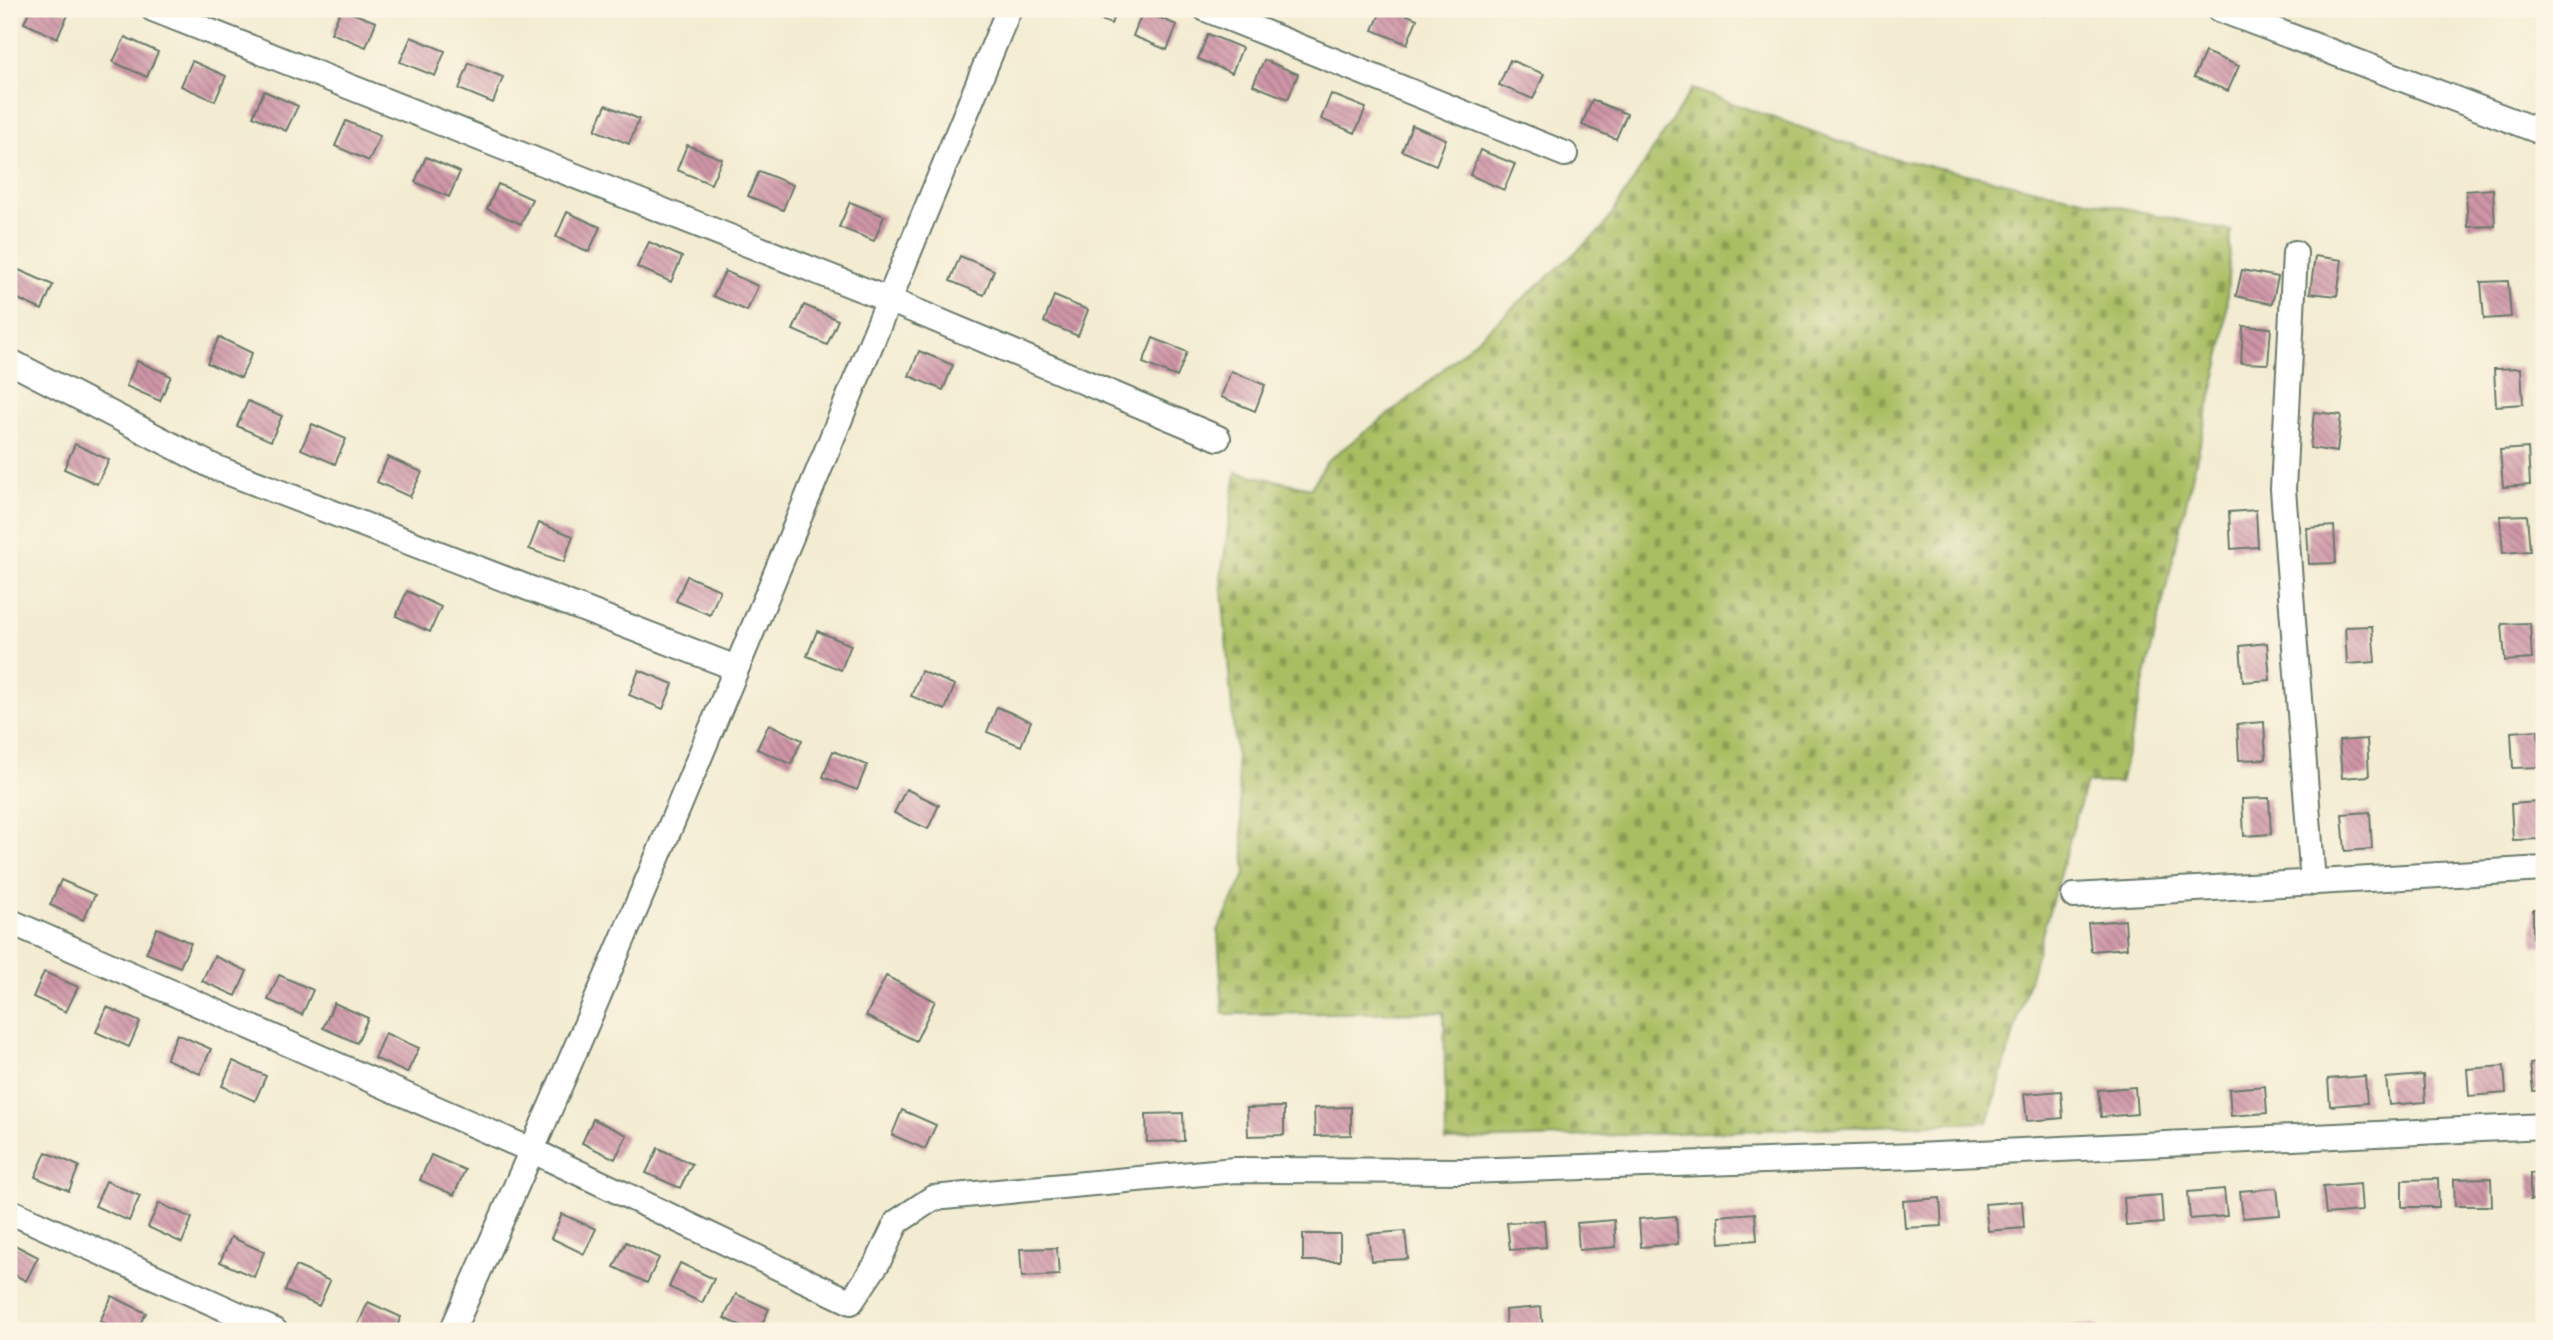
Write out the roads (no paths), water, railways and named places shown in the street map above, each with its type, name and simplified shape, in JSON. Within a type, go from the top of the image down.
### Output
[{"type":"street","points":[[153,9],[888,300],[1218,438]]},
{"type":"street","points":[[452,1331],[533,1151],[1009,9]]},
{"type":"street","points":[[1206,9],[1565,154]]},
{"type":"street","points":[[2219,9],[2544,133]]},
{"type":"street","points":[[2295,253],[2283,489],[2313,883]]},
{"type":"street","points":[[9,361],[214,467],[736,668]]},
{"type":"street","points":[[2074,896],[2544,869]]},
{"type":"street","points":[[9,921],[533,1151],[851,1302],[878,1262],[897,1222],[933,1198],[1235,1170],[1466,1171],[1916,1156],[2544,1126]]},
{"type":"street","points":[[9,1211],[275,1331]]}]
